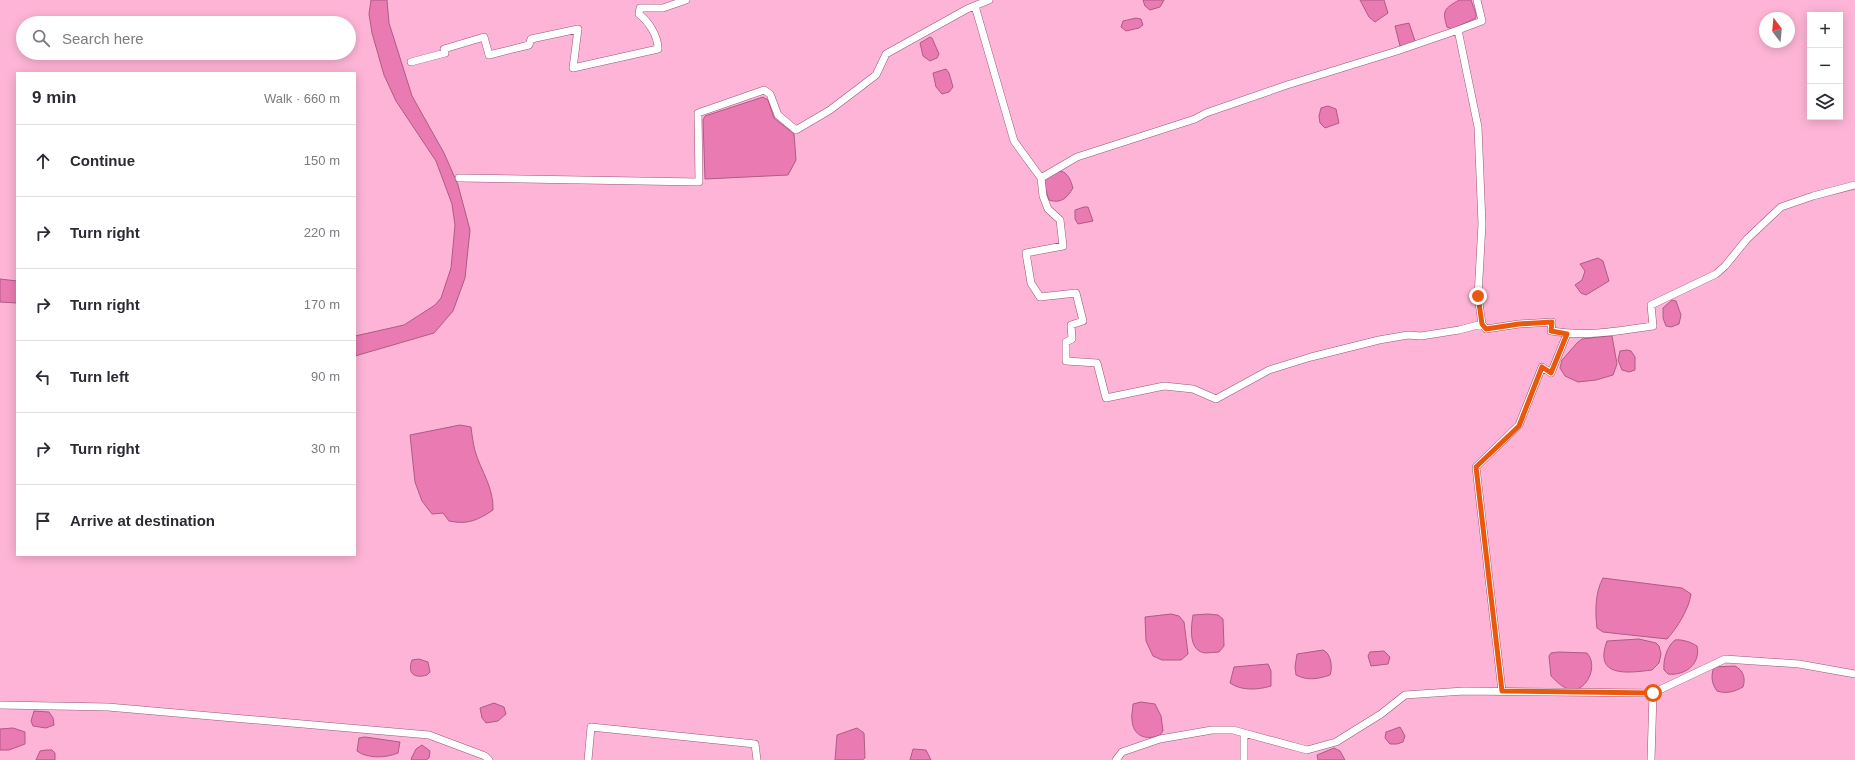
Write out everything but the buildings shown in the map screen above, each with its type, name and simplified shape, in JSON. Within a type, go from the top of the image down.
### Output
[{"type":"street","points":[[411,62],[445,53],[444,49],[484,37],[489,54],[529,45],[531,38],[578,29],[573,68],[658,49],[658,41],[640,14],[640,8],[663,8],[686,0]]},
{"type":"street","points":[[459,178],[699,182],[698,113],[764,90],[770,94],[778,115],[796,130],[830,110],[876,75],[886,54],[989,0]]},
{"type":"street","points":[[1041,178],[1078,156],[1195,119],[1206,113],[1287,85],[1330,73],[1482,21],[1477,0]]},
{"type":"street","points":[[975,6],[1014,141],[1041,178],[1043,196],[1048,209],[1060,220],[1063,246],[1026,253],[1031,283],[1040,297],[1076,293],[1083,321],[1071,325],[1072,339],[1066,342],[1066,362],[1097,363],[1106,398],[1164,386],[1193,389],[1216,399],[1269,370],[1311,357],[1379,340],[1408,335],[1421,336],[1459,330],[1482,324]]},
{"type":"street","points":[[1458,30],[1478,127],[1482,217],[1478,296],[1482,324],[1486,329],[1519,324],[1552,322],[1551,331],[1567,334],[1597,334],[1653,326],[1652,305],[1716,274],[1725,266],[1747,239],[1781,207],[1813,196],[1855,185]]},
{"type":"street","points":[[1502,691],[1476,467],[1519,426],[1542,367],[1551,373],[1567,334]]},
{"type":"street","points":[[1116,760],[1122,752],[1160,739],[1212,730],[1233,730],[1307,750],[1342,739],[1381,714],[1405,695],[1464,691],[1653,693],[1725,659],[1799,664],[1855,674]]},
{"type":"street","points":[[1651,760],[1653,693]]},
{"type":"street","points":[[0,705],[108,707],[429,735],[484,756],[489,760]]},
{"type":"street","points":[[588,760],[591,727],[755,744],[757,760]]},
{"type":"street","points":[[1244,733],[1244,760]]},
{"type":"shaded area","points":[[371,0],[387,0],[389,23],[412,96],[444,153],[458,185],[470,230],[465,278],[453,311],[434,333],[356,356],[356,336],[404,325],[435,305],[441,298],[451,268],[455,225],[452,204],[436,161],[396,101],[384,75],[372,33],[369,14]]},
{"type":"shaded area","points":[[1143,0],[1164,0],[1160,7],[1150,10],[1145,6]]},
{"type":"shaded area","points":[[1360,0],[1384,0],[1388,13],[1375,22],[1369,17]]},
{"type":"shaded area","points":[[1459,0],[1471,0],[1476,18],[1452,29],[1447,27],[1445,13],[1447,8]]},
{"type":"shaded area","points":[[1136,18],[1141,19],[1143,25],[1139,28],[1126,31],[1121,27],[1123,21]]},
{"type":"shaded area","points":[[1409,23],[1415,41],[1408,45],[1400,46],[1395,26]]},
{"type":"shaded area","points":[[930,37],[932,38],[939,54],[937,58],[930,61],[923,56],[920,43]]},
{"type":"shaded area","points":[[946,69],[949,73],[953,87],[949,92],[942,94],[936,87],[933,73]]},
{"type":"shaded area","points":[[763,97],[768,100],[774,118],[794,134],[796,160],[788,175],[705,179],[703,120],[705,116]]},
{"type":"shaded area","points":[[1328,106],[1336,109],[1339,123],[1325,128],[1320,123],[1319,116],[1321,108]]},
{"type":"shaded area","points":[[1061,171],[1067,175],[1073,188],[1068,195],[1060,201],[1049,200],[1043,181],[1045,177]]},
{"type":"shaded area","points":[[1088,207],[1093,221],[1078,224],[1075,219],[1075,210]]},
{"type":"shaded area","points":[[1598,258],[1603,261],[1609,281],[1586,295],[1581,293],[1575,285],[1582,280],[1585,271],[1580,264]]},
{"type":"shaded area","points":[[0,279],[16,281],[16,303],[0,302]]},
{"type":"shaded area","points":[[1672,300],[1676,301],[1681,315],[1679,324],[1671,327],[1666,326],[1663,318],[1663,308]]},
{"type":"shaded area","points":[[1612,336],[1617,364],[1613,375],[1596,380],[1578,382],[1565,376],[1560,368],[1562,360],[1577,343],[1582,339]]},
{"type":"shaded area","points":[[1620,351],[1631,351],[1635,357],[1635,370],[1629,372],[1622,370],[1618,360]]},
{"type":"shaded area","points":[[460,425],[471,427],[475,451],[487,480],[493,502],[493,510],[477,519],[467,522],[449,521],[443,513],[432,514],[422,501],[415,482],[410,435]]},
{"type":"shaded area","points":[[1603,578],[1682,588],[1691,594],[1690,600],[1682,618],[1667,639],[1603,632],[1597,628],[1596,609],[1598,590]]},
{"type":"shaded area","points":[[1171,614],[1179,616],[1184,622],[1188,654],[1181,660],[1162,660],[1153,656],[1146,641],[1145,617]]},
{"type":"shaded area","points":[[1193,615],[1218,615],[1223,619],[1224,646],[1219,652],[1200,652],[1193,644],[1191,632]]},
{"type":"shaded area","points":[[1639,639],[1656,643],[1659,646],[1661,654],[1659,663],[1652,670],[1624,672],[1609,667],[1605,662],[1604,653],[1607,641]]},
{"type":"shaded area","points":[[1675,640],[1686,641],[1697,646],[1697,658],[1686,671],[1668,674],[1664,670],[1665,658],[1668,649]]},
{"type":"shaded area","points":[[1323,650],[1330,657],[1330,675],[1313,679],[1296,675],[1295,667],[1297,654]]},
{"type":"shaded area","points":[[1384,651],[1390,657],[1388,664],[1371,666],[1368,656],[1370,652]]},
{"type":"shaded area","points":[[1551,653],[1587,653],[1591,659],[1592,666],[1591,673],[1584,685],[1573,690],[1566,688],[1551,676],[1549,656]]},
{"type":"shaded area","points":[[419,659],[428,662],[430,672],[427,675],[418,676],[411,672],[410,668],[412,660]]},
{"type":"shaded area","points":[[1268,664],[1271,671],[1271,686],[1244,689],[1230,683],[1234,667]]},
{"type":"shaded area","points":[[1735,666],[1743,675],[1743,687],[1730,692],[1717,691],[1712,679],[1714,667]]},
{"type":"shaded area","points":[[1141,702],[1155,704],[1161,716],[1163,731],[1160,735],[1155,737],[1145,737],[1141,736],[1135,730],[1132,718],[1133,704]]},
{"type":"shaded area","points":[[494,703],[504,707],[506,714],[498,721],[486,723],[482,718],[480,708]]},
{"type":"shaded area","points":[[34,711],[49,712],[53,718],[54,725],[46,728],[33,726],[31,721]]},
{"type":"shaded area","points":[[1400,727],[1405,736],[1403,742],[1390,744],[1385,738],[1386,732]]},
{"type":"shaded area","points":[[13,728],[25,732],[25,744],[9,750],[0,750],[0,729]]},
{"type":"shaded area","points":[[857,728],[864,733],[865,758],[862,760],[835,760],[837,735]]},
{"type":"shaded area","points":[[365,737],[400,742],[398,753],[377,757],[361,754],[357,751],[359,738]]},
{"type":"shaded area","points":[[422,745],[430,751],[429,758],[426,760],[412,760],[411,759],[416,749]]},
{"type":"shaded area","points":[[1334,748],[1340,751],[1345,760],[1318,760],[1317,755]]},
{"type":"shaded area","points":[[913,749],[926,750],[931,760],[910,760]]},
{"type":"shaded area","points":[[52,750],[55,753],[55,760],[36,760],[40,751]]},
{"type":"route","points":[[1478,296],[1482,324],[1486,329],[1519,324],[1552,322],[1551,331],[1567,334],[1551,373],[1542,367],[1519,426],[1476,467],[1502,691],[1653,693]]}]
